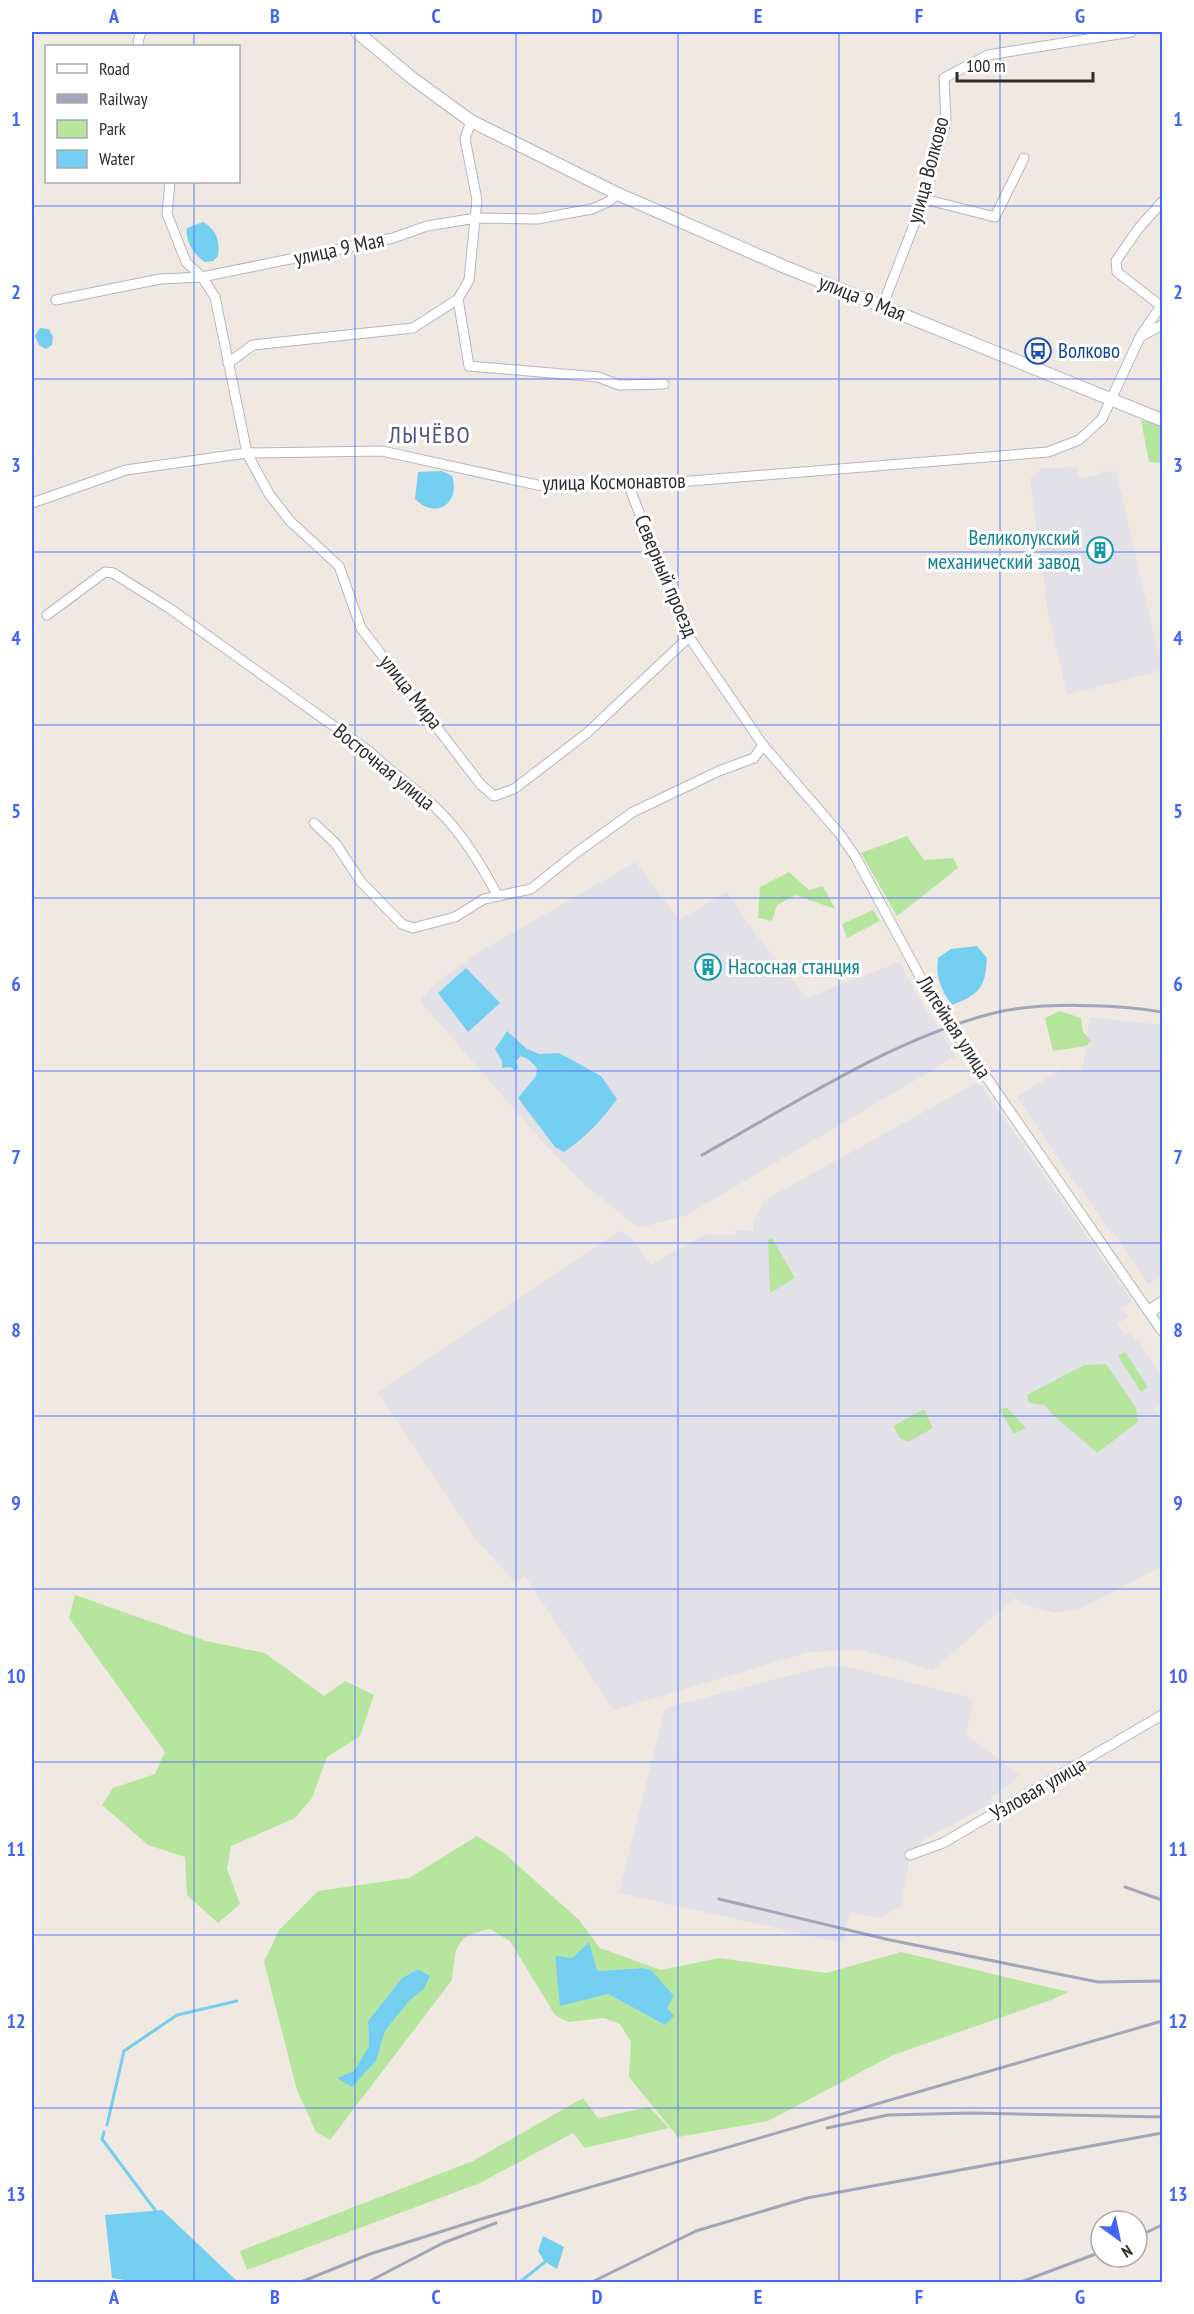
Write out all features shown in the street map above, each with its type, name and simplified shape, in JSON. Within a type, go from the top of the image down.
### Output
[{"type":"main road","name":"улица 9 Мая","points":[[357,32],[412,78],[471,122],[618,194],[882,307],[1162,420]]},
{"type":"main road","points":[[1150,1311],[1162,1303]]},
{"type":"street","name":"улица Волково","points":[[882,307],[924,199],[946,122],[945,78],[988,56],[1089,36],[1131,32]]},
{"type":"street","points":[[228,363],[253,345],[413,328],[458,299],[469,280],[476,218],[477,200],[465,139],[471,122]]},
{"type":"street","points":[[924,199],[995,217],[1024,158]]},
{"type":"street","name":"улица Мира","points":[[170,183],[167,214],[186,262],[202,277],[215,297],[247,453],[269,494],[291,520],[339,566],[361,628],[481,784],[494,796],[514,789],[587,733],[689,637]]},
{"type":"street","name":"улица 9 Мая","points":[[56,300],[160,279],[202,277],[393,238],[427,226],[476,218],[537,219],[592,209],[608,202],[618,194]]},
{"type":"street","points":[[1140,337],[1161,306],[1117,272],[1116,261],[1138,229],[1162,202]]},
{"type":"street","points":[[458,299],[469,366],[598,377],[619,385],[664,384]]},
{"type":"street","points":[[1140,337],[1162,325]]},
{"type":"street","name":"улица Космонавтов","points":[[32,503],[126,470],[247,453],[382,451],[543,486],[629,486],[1048,452],[1079,440],[1102,419],[1140,337]]},
{"type":"street","name":"Северный проезд","points":[[629,486],[689,637],[749,722]]},
{"type":"street","name":"Восточная улица","points":[[47,615],[105,572],[113,573],[169,608],[370,752],[387,770],[436,808],[458,832],[498,896]]},
{"type":"street","name":"Литейная улица","points":[[749,722],[763,745],[839,833],[855,856],[931,997],[1162,1331]]},
{"type":"street","points":[[314,823],[336,844],[361,882],[402,924],[409,928],[454,917],[484,899],[531,890],[633,812],[719,771],[753,758],[763,745]]},
{"type":"street","name":"Узловая улица","points":[[910,1855],[944,1843],[1162,1716]]},
{"type":"shaded area","points":[[1076,467],[1079,478],[1100,474],[1100,472],[1116,471],[1162,670],[1067,695],[1048,611],[1030,479],[1042,468]]},
{"type":"shaded area","points":[[636,862],[679,920],[727,892],[755,933],[807,998],[899,962],[956,1056],[687,1215],[643,1227],[633,1224],[584,1184],[541,1140],[420,1001],[438,981],[479,952]]},
{"type":"shaded area","points":[[1090,1017],[1162,1025],[1162,1274],[1148,1284],[1113,1231],[1110,1232],[1072,1179],[1017,1097],[1061,1069],[1082,1072]]},
{"type":"shaded area","points":[[976,1083],[981,1085],[1132,1301],[1123,1308],[1128,1317],[1117,1324],[1125,1336],[1130,1333],[1135,1341],[1138,1339],[1162,1378],[1162,1403],[1154,1409],[1162,1424],[1162,1566],[1084,1607],[1055,1613],[1023,1604],[1015,1598],[933,1670],[863,1650],[809,1652],[614,1710],[525,1576],[515,1582],[478,1542],[378,1392],[620,1231],[628,1234],[651,1265],[706,1234],[735,1235],[736,1230],[753,1231],[754,1221],[765,1200]]},
{"type":"shaded area","points":[[827,1666],[845,1666],[965,1696],[973,1702],[966,1734],[1019,1775],[1007,1787],[991,1797],[991,1803],[911,1849],[901,1906],[880,1918],[850,1912],[843,1943],[619,1893],[665,1708]]},
{"type":"green space","points":[[1141,420],[1162,426],[1162,463],[1149,462]]},
{"type":"green space","points":[[907,836],[924,860],[953,858],[958,868],[897,916],[861,853]]},
{"type":"green space","points":[[789,872],[809,890],[823,886],[835,909],[796,895],[777,905],[772,921],[758,918],[760,887]]},
{"type":"green space","points":[[873,910],[880,921],[847,938],[842,924]]},
{"type":"green space","points":[[1060,1011],[1081,1018],[1083,1032],[1091,1041],[1086,1046],[1053,1051],[1045,1018]]},
{"type":"green space","points":[[772,1238],[795,1278],[770,1293],[768,1240]]},
{"type":"green space","points":[[1125,1352],[1148,1387],[1141,1392],[1118,1356]]},
{"type":"green space","points":[[1106,1364],[1136,1408],[1138,1422],[1097,1453],[1052,1414],[1045,1405],[1029,1403],[1027,1395],[1084,1365]]},
{"type":"green space","points":[[1006,1407],[1026,1428],[1014,1434],[1000,1410]]},
{"type":"green space","points":[[924,1409],[933,1428],[908,1442],[900,1438],[893,1426]]},
{"type":"green space","points":[[75,1595],[206,1641],[265,1653],[324,1696],[345,1681],[374,1695],[360,1736],[327,1757],[312,1798],[295,1818],[231,1846],[227,1869],[240,1904],[218,1923],[187,1895],[185,1857],[148,1845],[102,1805],[113,1788],[155,1774],[165,1752],[69,1618]]},
{"type":"green space","points":[[477,1836],[504,1853],[579,1920],[600,1948],[661,1970],[719,1958],[826,1973],[901,1952],[1068,1992],[893,2055],[768,2121],[678,2137],[629,2077],[631,2042],[620,2024],[604,2018],[568,2022],[555,2015],[510,1941],[490,1929],[469,1935],[459,1944],[452,1980],[330,2140],[316,2132],[297,2090],[264,1962],[279,1930],[318,1891],[409,1878]],"holes":[[[555,1957],[572,1958],[597,1971],[642,1968],[667,2008],[665,2025],[608,1994],[561,2005]],[[418,1969],[430,1976],[424,1989],[410,2000],[385,2031],[376,2061],[352,2087],[338,2078],[354,2071],[369,2046],[368,2021],[402,1978]]]},
{"type":"green space","points":[[583,2098],[598,2118],[649,2107],[669,2128],[585,2148],[573,2133],[480,2183],[247,2270],[240,2251],[473,2161]]},
{"type":"water","points":[[203,222],[212,229],[218,241],[218,256],[213,261],[205,262],[201,259],[194,252],[187,238],[187,228]]},
{"type":"water","points":[[40,328],[49,329],[53,337],[52,345],[46,349],[39,345],[35,336]]},
{"type":"water","points":[[442,471],[452,476],[454,486],[450,501],[438,508],[423,505],[415,499],[418,472]]},
{"type":"water","points":[[977,946],[987,958],[985,976],[975,993],[952,1005],[940,983],[937,971],[938,958],[951,949]]},
{"type":"water","points":[[466,968],[500,1003],[468,1032],[438,993]]},
{"type":"water","points":[[507,1031],[527,1049],[539,1054],[559,1053],[601,1076],[617,1099],[593,1128],[564,1152],[555,1147],[518,1098],[536,1076],[537,1068],[521,1056],[516,1061],[518,1068],[515,1071],[511,1067],[502,1068],[502,1061],[495,1049]]},
{"type":"water","points":[[589,1942],[597,1971],[642,1968],[651,1970],[674,1996],[667,2008],[674,2016],[665,2025],[608,1994],[560,2006],[555,1956],[572,1958]]},
{"type":"water","points":[[418,1969],[430,1976],[424,1989],[410,2000],[385,2031],[376,2061],[352,2087],[337,2078],[354,2071],[369,2046],[368,2021],[402,1978]]},
{"type":"water","points":[[162,2210],[238,2282],[137,2282],[112,2278],[105,2215]]},
{"type":"water","points":[[543,2236],[564,2247],[557,2269],[545,2262],[538,2251]]},
{"type":"waterway","points":[[107,2125],[124,2051],[177,2015],[237,2001]]},
{"type":"waterway","points":[[104,2132],[102,2139],[155,2210]]},
{"type":"waterway","points":[[520,2282],[545,2262]]},
{"type":"railway","points":[[702,1155],[844,1075],[918,1039],[956,1024],[1012,1009],[1033,1007],[1101,1006],[1162,1012]]},
{"type":"railway","points":[[1125,1887],[1162,1900]]},
{"type":"railway","points":[[719,1899],[890,1940],[1098,1982],[1162,1981]]},
{"type":"railway","points":[[301,2282],[370,2254],[481,2219],[1162,2021]]},
{"type":"railway","points":[[827,2128],[888,2115],[972,2113],[1162,2117]]},
{"type":"railway","points":[[592,2282],[696,2231],[807,2198],[1162,2133]]},
{"type":"railway","points":[[368,2282],[443,2243],[496,2223]]},
{"type":"railway","points":[[1149,2231],[1162,2225]]},
{"type":"railway","points":[[1021,2282],[1089,2256]]},
{"type":"place","name":"Волково","points":[[1038,351]]},
{"type":"place","name":"Великолукский механический завод","points":[[1100,550]]},
{"type":"place","name":"Насосная станция","points":[[708,967]]},
{"type":"district","name":"ЛЫЧЁВО","points":[[430,435]]}]
